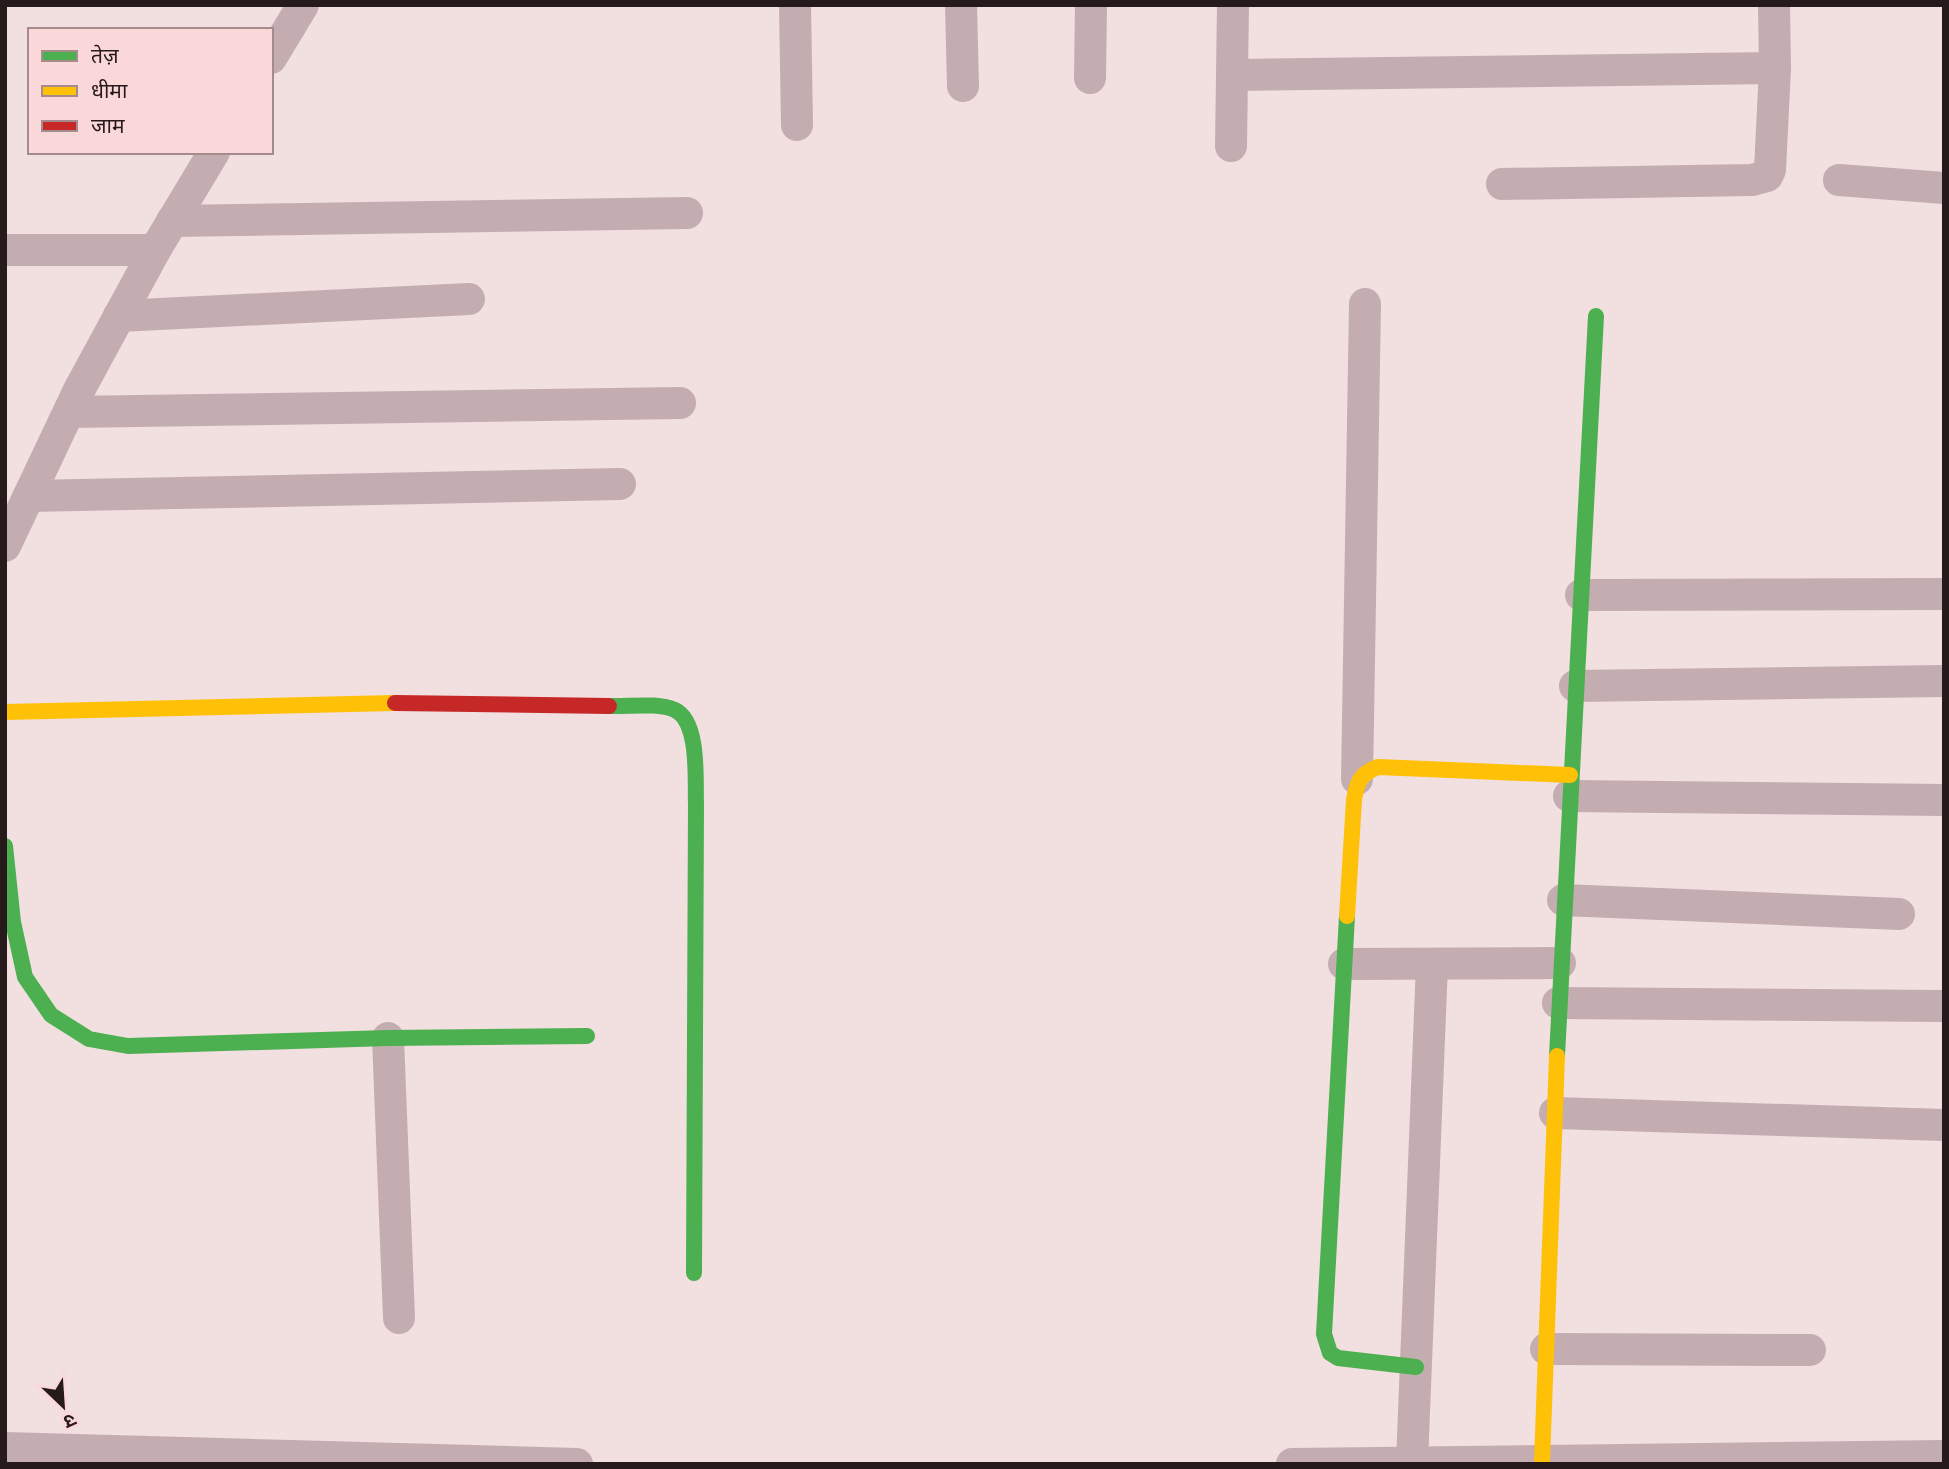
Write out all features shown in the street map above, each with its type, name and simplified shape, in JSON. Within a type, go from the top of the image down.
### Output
[{"type":"street","points":[[273,55],[303,5]]},
{"type":"street","points":[[795,5],[797,125]]},
{"type":"street","points":[[961,5],[963,86]]},
{"type":"street","points":[[1090,78],[1091,5]]},
{"type":"street","points":[[1231,146],[1233,5]]},
{"type":"street","points":[[1502,184],[1760,180],[1769,170],[1775,68],[1774,5]]},
{"type":"street","points":[[1232,75],[1775,68]]},
{"type":"street","points":[[5,546],[69,412],[119,317],[155,250],[213,154]]},
{"type":"street","points":[[1839,180],[1944,188]]},
{"type":"street","points":[[172,221],[687,213]]},
{"type":"street","points":[[5,250],[155,250]]},
{"type":"street","points":[[119,317],[470,299]]},
{"type":"street","points":[[1365,304],[1357,779],[1353,800],[1324,1334],[1330,1353],[1338,1357],[1416,1367]]},
{"type":"street","points":[[1542,1461],[1558,1003],[1596,316]]},
{"type":"street","points":[[69,412],[680,404]]},
{"type":"street","points":[[29,496],[620,484]]},
{"type":"street","points":[[1581,596],[1944,594]]},
{"type":"street","points":[[1576,686],[1944,681]]},
{"type":"street","points":[[5,712],[366,703],[658,707],[673,708],[686,718],[692,734],[695,804],[694,1273]]},
{"type":"street","points":[[1357,779],[1364,772],[1388,766],[1570,786],[1944,800]]},
{"type":"street","points":[[5,846],[13,922],[25,978],[51,1015],[89,1039],[128,1046],[388,1038],[587,1036]]},
{"type":"street","points":[[1563,900],[1899,914]]},
{"type":"street","points":[[1344,964],[1560,963]]},
{"type":"street","points":[[1403,1463],[1416,1367],[1432,964]]},
{"type":"street","points":[[1558,1003],[1944,1006]]},
{"type":"street","points":[[388,1038],[399,1318]]},
{"type":"street","points":[[1555,1113],[1944,1125]]},
{"type":"street","points":[[1546,1349],[1810,1350]]},
{"type":"street","points":[[5,1448],[41,1457],[577,1464]]},
{"type":"street","points":[[1292,1464],[1886,1460],[1944,1456]]},
{"type":"traffic: fast","points":[[1557,1056],[1596,316]]},
{"type":"traffic: fast","points":[[609,706],[651,705],[675,710],[689,727],[692,739],[696,767],[694,1273]]},
{"type":"traffic: fast","points":[[5,846],[13,922],[25,977],[51,1015],[89,1039],[128,1046],[388,1038],[587,1036]]},
{"type":"traffic: fast","points":[[1347,916],[1324,1334],[1330,1353],[1338,1358],[1416,1367]]},
{"type":"traffic: slow","points":[[5,712],[395,703]]},
{"type":"traffic: slow","points":[[1347,916],[1354,800],[1358,783],[1367,773],[1378,767],[1570,775]]},
{"type":"traffic: slow","points":[[1542,1461],[1557,1056]]},
{"type":"traffic: jam","points":[[395,703],[609,706]]}]
